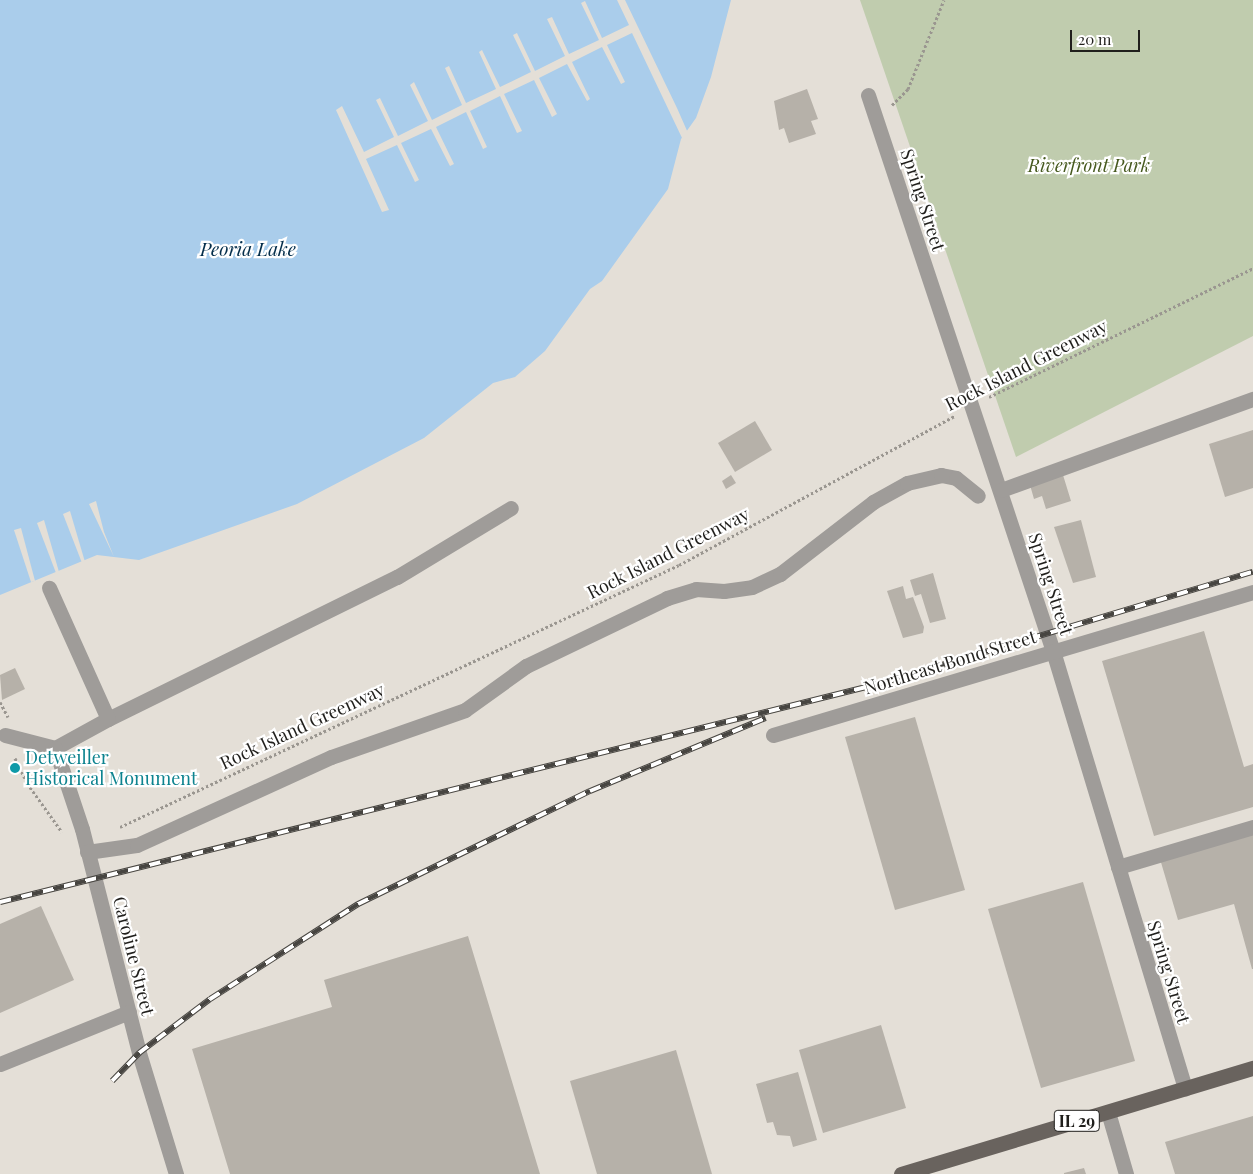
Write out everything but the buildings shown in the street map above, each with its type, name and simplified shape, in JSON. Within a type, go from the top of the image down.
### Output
[{"type":"main road","name":"IL 29","points":[[901,1174],[1253,1068]]},
{"type":"street","name":"Spring Street","points":[[868,95],[974,405],[1053,651],[1185,1089]]},
{"type":"street","points":[[1001,490],[1253,399]]},
{"type":"street","points":[[86,847],[137,845],[331,757],[465,710],[526,666],[667,598],[696,589],[724,592],[752,587],[780,574],[873,502],[907,483],[941,475],[956,478],[978,496]]},
{"type":"street","points":[[8,729],[55,748],[108,719],[397,577],[511,508]]},
{"type":"street","points":[[49,588],[108,719]]},
{"type":"street","name":"Northeast Bond Street","points":[[773,735],[1253,592]]},
{"type":"street","name":"Caroline Street","points":[[55,748],[86,847],[129,1012],[176,1174]]},
{"type":"street","points":[[1118,867],[1253,827]]},
{"type":"street","points":[[0,1064],[129,1012]]},
{"type":"street","points":[[1108,1112],[1126,1174]]},
{"type":"path","points":[[876,118],[908,89],[944,0]]},
{"type":"path","name":"Rock Island Greenway","points":[[86,847],[680,565],[974,405],[1253,268]]},
{"type":"path","points":[[0,702],[27,783],[42,803]]},
{"type":"green space","name":"Riverfront Park","points":[[860,0],[1253,0],[1253,336],[1016,457]]},
{"type":"water","name":"Peoria Lake","points":[[0,0],[731,0],[711,77],[696,118],[681,139],[668,189],[602,281],[590,289],[545,351],[515,377],[493,383],[424,438],[297,504],[139,560],[97,555],[0,595]]},
{"type":"pier","points":[[617,0],[625,0],[677,108],[688,133],[683,140],[632,33],[607,45],[625,82],[621,84],[602,47],[572,62],[590,99],[587,101],[567,64],[539,78],[557,114],[552,117],[534,80],[504,94],[522,131],[517,133],[500,96],[470,111],[487,147],[483,149],[466,112],[436,127],[454,164],[450,166],[431,129],[401,143],[419,180],[415,182],[397,145],[366,159],[389,210],[382,212],[336,110],[342,106],[364,152],[394,137],[376,100],[380,98],[398,136],[428,121],[410,85],[414,82],[432,120],[462,105],[445,68],[449,66],[466,103],[496,89],[479,52],[482,50],[500,87],[531,72],[513,35],[517,33],[535,71],[565,56],[547,19],[552,17],[569,54],[599,40],[581,3],[585,1],[602,38],[629,25]]},
{"type":"pier","points":[[96,501],[104,532],[114,557],[89,504]]},
{"type":"pier","points":[[70,511],[85,562],[82,563],[63,514]]},
{"type":"pier","points":[[44,520],[59,572],[56,573],[37,523]]},
{"type":"pier","points":[[21,528],[35,581],[31,582],[14,530]]},
{"type":"railway","points":[[0,902],[882,683],[1253,572]]},
{"type":"railway","points":[[112,1081],[139,1053],[210,999],[358,904],[590,791],[765,718]]},
{"type":"place","name":"Detweiller Historical Monument","points":[[15,768]]}]
